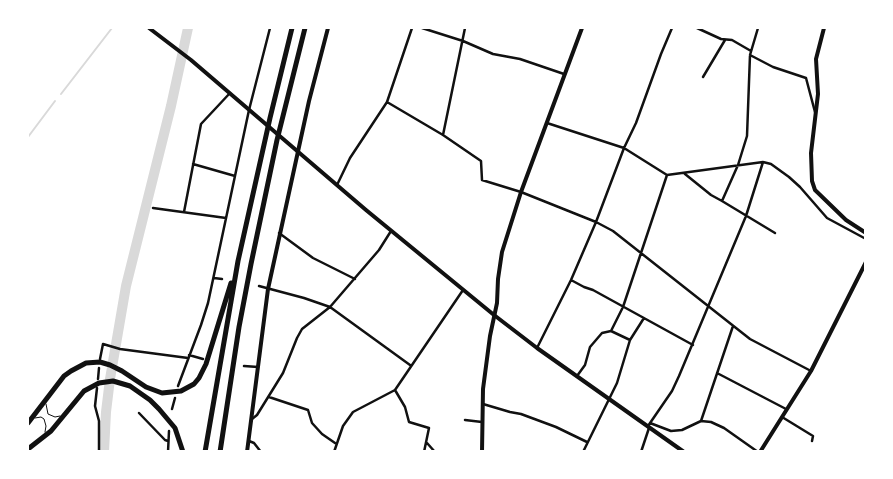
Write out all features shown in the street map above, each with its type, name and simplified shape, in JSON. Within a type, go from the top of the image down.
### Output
[{"type":"highway","points":[[205,452],[238,261],[266,132],[292,28]]},
{"type":"highway","points":[[220,452],[239,327],[277,140],[305,28]]},
{"type":"highway","points":[[28,422],[58,382],[71,371],[86,364],[100,363],[122,371],[146,388],[162,393],[181,391],[194,384],[206,364],[238,261]]},
{"type":"highway","points":[[28,449],[44,437],[84,391],[106,381],[120,382],[140,392],[168,418],[177,434],[183,452]]},
{"type":"street","points":[[149,28],[188,58],[337,186],[494,315],[537,348],[649,425],[684,452]]},
{"type":"street","points":[[178,386],[201,325],[214,278],[249,110],[270,28]]},
{"type":"street","points":[[247,452],[268,289],[309,101],[328,28]]},
{"type":"street","points":[[337,186],[350,158],[386,102],[412,28]]},
{"type":"street","points":[[422,28],[463,41],[493,54],[520,59],[564,74]]},
{"type":"street","points":[[443,135],[465,28]]},
{"type":"street","points":[[482,452],[483,389],[488,348],[497,303],[502,252],[521,192],[582,28]]},
{"type":"street","points":[[537,348],[571,280],[596,222],[624,148],[636,123],[660,54],[672,28]]},
{"type":"street","points":[[697,28],[721,39],[732,40],[774,67],[806,78],[816,114]]},
{"type":"street","points":[[722,201],[738,166],[747,136],[750,53],[758,28]]},
{"type":"street","points":[[824,28],[816,59],[818,94],[811,153],[812,181],[815,190],[846,220],[866,233]]},
{"type":"street","points":[[703,77],[725,39]]},
{"type":"street","points":[[184,212],[201,124],[230,93]]},
{"type":"street","points":[[386,102],[443,135],[481,161],[482,180],[521,192],[596,222],[612,231],[750,339],[810,371]]},
{"type":"street","points":[[546,123],[624,148],[668,175],[764,162],[771,164],[789,177],[827,218],[866,239]]},
{"type":"street","points":[[642,452],[649,425],[672,391],[693,345],[707,306],[746,216],[764,162]]},
{"type":"street","points":[[193,164],[235,176]]},
{"type":"street","points":[[684,173],[711,195],[775,233]]},
{"type":"street","points":[[611,332],[623,307],[668,175]]},
{"type":"street","points":[[153,208],[226,218]]},
{"type":"street","points":[[251,420],[257,415],[283,373],[302,329],[330,307],[379,250],[391,230]]},
{"type":"street","points":[[279,233],[313,258],[355,279]]},
{"type":"street","points":[[649,425],[671,431],[682,430],[701,420],[711,422],[724,428],[759,452],[810,371],[866,262]]},
{"type":"street","points":[[214,278],[222,279]]},
{"type":"street","points":[[571,280],[693,345]]},
{"type":"street","points":[[259,286],[330,307],[410,366]]},
{"type":"street","points":[[334,452],[343,426],[353,412],[395,390],[463,290]]},
{"type":"street","points":[[583,452],[617,383],[630,340],[644,318]]},
{"type":"street","points":[[701,420],[733,326]]},
{"type":"street","points":[[577,376],[585,365],[590,347],[602,332],[611,332],[630,340]]},
{"type":"street","points":[[99,452],[98,421],[95,406],[103,344],[120,349],[203,359]]},
{"type":"street","points":[[244,366],[258,367]]},
{"type":"street","points":[[717,373],[786,409]]},
{"type":"street","points":[[395,390],[405,407],[409,422],[429,428],[424,452]]},
{"type":"street","points":[[268,397],[308,410],[312,423],[322,434],[336,443]]},
{"type":"street","points":[[172,409],[175,398]]},
{"type":"street","points":[[484,404],[521,414],[556,427],[587,442]]},
{"type":"street","points":[[139,413],[168,441]]},
{"type":"street","points":[[782,417],[813,436],[812,440]]},
{"type":"street","points":[[465,420],[483,422]]},
{"type":"street","points":[[168,452],[169,431]]},
{"type":"street","points":[[249,441],[261,452]]},
{"type":"street","points":[[427,443],[434,452]]},
{"type":"lane","points":[[46,397],[46,411],[48,414],[54,417],[63,414]]},
{"type":"lane","points":[[28,422],[37,417],[44,419],[46,426],[44,437]]},
{"type":"waterway","points":[[61,94],[112,28]]},
{"type":"waterway","points":[[104,452],[110,379],[126,286],[171,106],[188,28]]},
{"type":"waterway","points":[[28,137],[55,101]]}]
